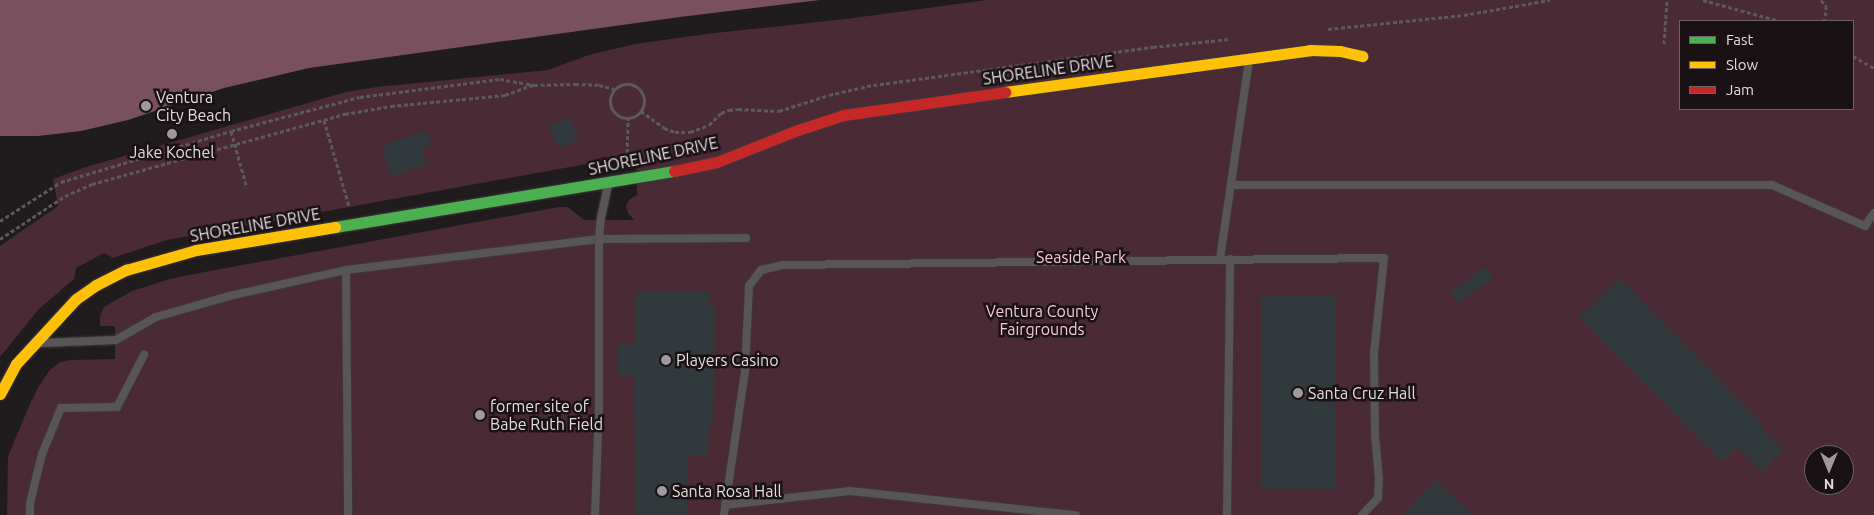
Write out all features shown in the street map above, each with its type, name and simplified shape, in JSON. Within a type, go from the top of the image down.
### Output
[{"type":"street","name":"SHORELINE DRIVE","points":[[0,394],[16,364],[76,299],[96,284],[126,270],[196,250],[608,183],[717,162],[844,115],[1325,49],[1362,56]]},
{"type":"lane","points":[[1220,259],[1250,59]]},
{"type":"lane","points":[[595,515],[599,416],[599,239],[608,183]]},
{"type":"lane","points":[[1231,185],[1772,185],[1865,226],[1874,213]]},
{"type":"lane","points":[[33,345],[60,341],[116,340],[156,317],[229,296],[346,270],[599,239],[746,238]]},
{"type":"lane","points":[[724,515],[745,371],[749,286],[761,270],[783,265],[1384,258],[1374,353],[1375,435],[1379,479],[1378,498],[1362,515]]},
{"type":"lane","points":[[1228,515],[1230,259]]},
{"type":"lane","points":[[346,270],[348,515]]},
{"type":"lane","points":[[30,515],[30,503],[42,454],[61,408],[117,407],[144,355]]},
{"type":"lane","points":[[725,505],[850,492],[1076,515]]},
{"type":"path","points":[[1512,8],[1550,0]]},
{"type":"path","points":[[1664,44],[1667,0]]},
{"type":"path","points":[[1703,0],[1776,20]]},
{"type":"path","points":[[1821,0],[1826,6],[1824,20]]},
{"type":"path","points":[[1854,57],[1874,68]]},
{"type":"path","points":[[0,222],[61,182],[231,131],[368,96],[500,79],[534,85],[599,85],[615,89]]},
{"type":"path","points":[[0,239],[65,196],[92,184],[367,109],[505,95],[534,85]]},
{"type":"path","points":[[632,85],[643,96],[644,101],[641,111],[628,118],[618,115],[611,107],[610,99],[615,89],[621,86],[632,85]]},
{"type":"path","points":[[627,159],[628,118]]},
{"type":"path","points":[[324,120],[350,207],[355,207]]},
{"type":"path","points":[[231,131],[247,188]]},
{"type":"path","points":[[620,160],[635,158]]},
{"type":"green space","name":"Ventura County Fairgrounds","points":[[987,0],[1874,0],[1874,515],[7,515],[8,456],[39,386],[50,370],[60,362],[115,359],[115,326],[100,326],[100,316],[104,307],[132,291],[170,279],[199,273],[559,207],[568,207],[584,220],[634,220],[628,213],[626,206],[630,199],[637,195],[636,155],[167,240],[113,258],[104,253],[76,268],[74,279],[38,310],[0,357],[0,246],[58,206],[53,179],[86,167],[346,92],[377,87],[548,70],[589,55],[635,44]]},
{"type":"shaded area","points":[[0,0],[820,0],[680,17],[309,68],[224,88],[128,120],[81,131],[38,136],[0,136]]},
{"type":"building","points":[[568,117],[579,139],[559,149],[548,127]]},
{"type":"building","points":[[427,131],[432,145],[422,148],[427,164],[391,176],[382,145]]},
{"type":"building","points":[[1485,267],[1493,278],[1458,304],[1450,292]]},
{"type":"building","points":[[1620,279],[1761,422],[1759,424],[1783,449],[1761,472],[1737,447],[1722,462],[1579,317]]},
{"type":"building","name":"Players Casino","points":[[635,292],[709,292],[709,306],[715,306],[714,421],[709,421],[708,456],[687,456],[687,515],[636,515],[634,376],[618,376],[618,344],[635,344]]},
{"type":"building","name":"Santa Cruz Hall","points":[[1262,296],[1335,296],[1335,490],[1262,490]]},
{"type":"building","points":[[1436,480],[1472,515],[1403,515]]},
{"type":"traffic: fast","points":[[335,227],[674,171]]},
{"type":"traffic: slow","points":[[1005,92],[1310,50],[1340,51],[1362,56]]},
{"type":"traffic: slow","points":[[0,394],[16,364],[76,299],[96,285],[126,270],[196,250],[335,227]]},
{"type":"traffic: jam","points":[[674,171],[717,162],[798,130],[844,115],[1005,92]]},
{"type":"place","name":"Ventura City Beach","points":[[146,106]]},
{"type":"place","name":"Jake Kochel","points":[[172,134]]},
{"type":"place","name":"Players Casino","points":[[666,360]]},
{"type":"place","name":"Santa Cruz Hall","points":[[1298,393]]},
{"type":"place","name":"former site of Babe Ruth Field","points":[[480,415]]},
{"type":"place","name":"Santa Rosa Hall","points":[[662,491]]},
{"type":"park label","name":"Seaside Park","points":[[1081,257]]}]
